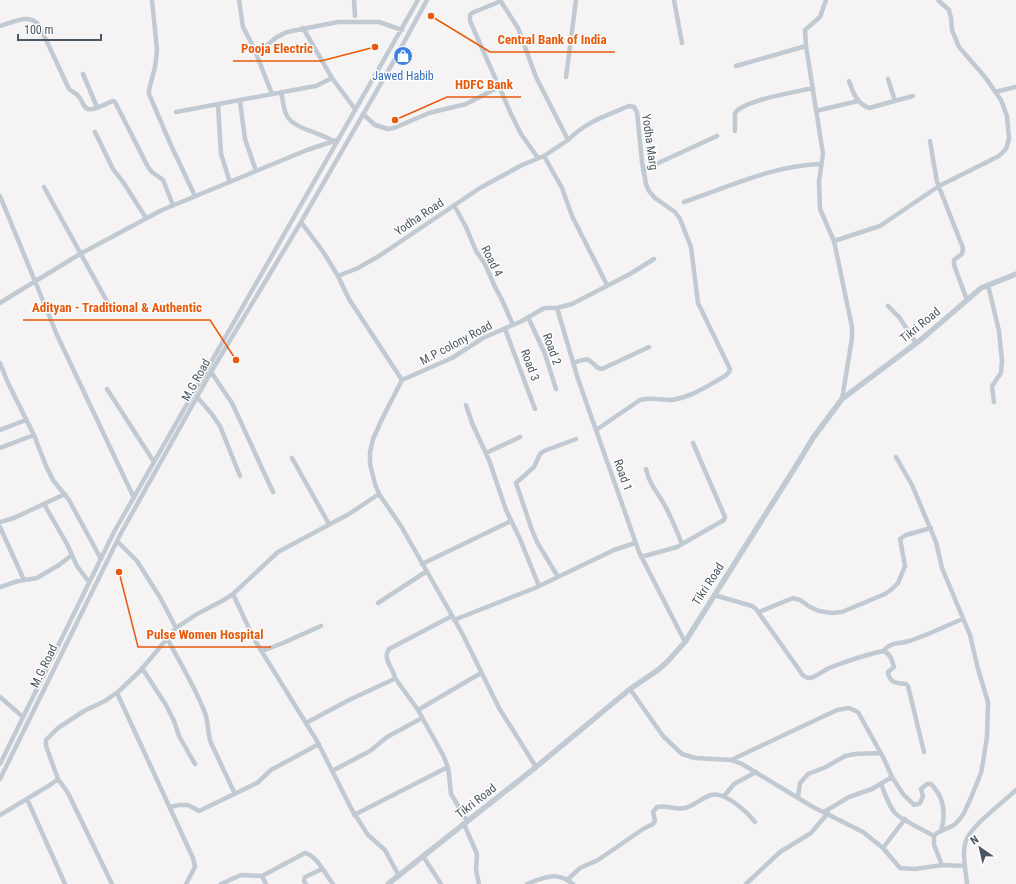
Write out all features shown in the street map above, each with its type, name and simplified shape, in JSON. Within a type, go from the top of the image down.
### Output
[{"type":"street","points":[[152,0],[157,50],[149,94],[195,196]]},
{"type":"street","points":[[239,0],[243,27],[256,51],[272,94]]},
{"type":"street","points":[[354,0],[355,16]]},
{"type":"street","name":"M.G Road","points":[[0,779],[118,540],[185,414],[335,141],[402,30],[418,0]]},
{"type":"street","name":"M.G Road","points":[[0,764],[112,536],[154,462],[197,397],[300,222],[427,0]]},
{"type":"street","points":[[538,158],[521,134],[499,87],[469,18],[472,13],[500,0],[518,28],[536,77],[568,140]]},
{"type":"street","points":[[566,77],[576,0]]},
{"type":"street","points":[[674,0],[682,43]]},
{"type":"street","points":[[826,0],[820,17],[805,30],[806,46],[823,154],[819,181],[820,209],[834,241],[852,327],[852,338],[842,399]]},
{"type":"street","points":[[834,241],[880,226],[939,186],[999,156],[1006,149],[1009,139],[1007,116],[1000,100],[985,77],[959,47],[952,30],[949,10],[938,0]]},
{"type":"street","points":[[0,26],[31,18],[40,27],[69,89],[78,95],[88,109],[113,101],[115,102],[148,168],[163,180],[173,205]]},
{"type":"street","points":[[256,51],[282,34],[303,28],[338,22],[384,23],[402,30]]},
{"type":"street","points":[[303,28],[332,78],[355,109]]},
{"type":"street","points":[[736,66],[806,46]]},
{"type":"street","points":[[83,74],[97,107]]},
{"type":"street","points":[[176,112],[316,86],[332,78]]},
{"type":"street","points":[[888,78],[895,101]]},
{"type":"street","points":[[849,81],[854,96],[868,108],[913,96]]},
{"type":"street","points":[[363,114],[375,125],[388,129],[394,128],[429,113],[466,104],[499,87]]},
{"type":"street","points":[[995,92],[1016,87]]},
{"type":"street","points":[[735,131],[735,113],[740,107],[761,100],[813,88]]},
{"type":"street","points":[[281,92],[285,111],[290,120],[305,129],[335,141]]},
{"type":"street","points":[[240,101],[245,139],[256,171]]},
{"type":"street","points":[[816,111],[858,101]]},
{"type":"street","points":[[218,105],[221,154],[230,182]]},
{"type":"street","name":"Yodha Marg","points":[[568,140],[594,120],[629,106],[634,107],[637,112],[643,170],[646,184],[649,191],[655,198],[675,212],[680,219],[691,247],[698,303],[728,364],[729,372],[718,380],[682,398],[672,400],[640,400],[596,430]]},
{"type":"street","points":[[95,132],[113,169],[146,218]]},
{"type":"street","points":[[643,170],[717,136]]},
{"type":"street","name":"Yodha Road","points":[[338,276],[358,268],[379,256],[480,188],[528,162],[544,156],[568,140]]},
{"type":"street","points":[[0,303],[80,254],[146,218],[173,205],[307,150],[335,141]]},
{"type":"street","points":[[930,141],[939,186],[963,248],[962,254],[954,260],[954,265],[967,300]]},
{"type":"street","points":[[544,156],[564,192],[572,216],[607,285]]},
{"type":"street","points":[[684,202],[780,169],[822,164]]},
{"type":"street","points":[[44,187],[109,305]]},
{"type":"street","points":[[0,196],[69,361],[134,498]]},
{"type":"street","name":"Road 4","points":[[454,206],[466,226],[470,240],[476,251],[486,264],[495,288],[513,325]]},
{"type":"street","points":[[300,222],[324,253],[338,276],[349,299],[402,380],[373,439],[370,452],[372,474],[379,494],[401,526],[474,656],[481,674],[499,708],[536,767]]},
{"type":"street","name":"M.P colony Road","points":[[402,380],[452,358],[483,338],[505,329],[545,308],[557,308],[572,304],[630,274],[654,259]]},
{"type":"street","name":"Tikri Road","points":[[388,884],[536,767],[630,689],[667,662],[685,642],[813,438],[842,399],[916,343],[981,288],[1016,274]]},
{"type":"street","points":[[988,285],[999,331],[1002,361],[1001,374],[992,386],[994,402]]},
{"type":"street","points":[[888,306],[899,317],[916,343]]},
{"type":"street","name":"Road 1","points":[[557,308],[573,363],[641,557],[685,642]]},
{"type":"street","name":"Road 2","points":[[528,317],[545,354],[556,389]]},
{"type":"street","name":"Road 3","points":[[505,329],[535,408]]},
{"type":"street","points":[[573,363],[588,359],[592,360],[598,368],[602,369],[649,347]]},
{"type":"street","points":[[0,363],[34,435],[53,480],[65,494],[101,559]]},
{"type":"street","points":[[211,372],[232,403],[274,492]]},
{"type":"street","points":[[107,389],[154,462]]},
{"type":"street","points":[[197,397],[212,413],[220,426],[240,476]]},
{"type":"street","points":[[466,405],[472,423],[486,453],[511,521],[539,586]]},
{"type":"street","points":[[0,430],[26,420]]},
{"type":"street","points":[[0,448],[34,435]]},
{"type":"street","points":[[486,453],[520,437]]},
{"type":"street","points":[[558,577],[532,530],[516,483],[534,467],[540,454],[544,451],[576,439]]},
{"type":"street","points":[[641,557],[671,549],[724,520],[725,517],[693,443]]},
{"type":"street","points":[[896,457],[912,485],[936,542],[942,568],[972,642],[988,702],[986,745],[982,767],[964,813],[954,825],[934,836]]},
{"type":"street","points":[[292,458],[330,524]]},
{"type":"street","points":[[646,469],[652,486],[661,498],[682,544]]},
{"type":"street","points":[[0,522],[14,518],[65,494]]},
{"type":"street","points":[[112,884],[68,793],[58,778],[46,746],[46,740],[58,728],[77,715],[105,701],[117,693],[128,684],[176,628],[197,614],[233,594],[278,552],[349,514],[379,494]]},
{"type":"street","points":[[44,504],[67,544],[77,566],[90,582]]},
{"type":"street","points":[[422,564],[511,521]]},
{"type":"street","points":[[0,527],[24,580]]},
{"type":"street","points":[[759,612],[793,598],[800,600],[819,611],[832,613],[842,612],[885,594],[898,583],[905,566],[900,539],[906,535],[930,528]]},
{"type":"street","points":[[112,536],[118,540],[137,560],[161,599],[176,628]]},
{"type":"street","points":[[479,884],[476,870],[477,854],[466,823],[451,794],[448,767],[418,710],[395,678],[386,656],[386,652],[389,649],[453,618],[539,586],[614,550],[636,543]]},
{"type":"street","points":[[0,587],[18,581],[37,578],[51,571],[72,554]]},
{"type":"street","points":[[378,603],[426,572]]},
{"type":"street","points":[[233,594],[254,639],[318,744],[354,815],[368,835],[385,850],[399,876]]},
{"type":"street","points":[[714,595],[752,606],[759,612],[803,676],[807,678],[811,678],[829,669],[863,656],[883,651],[893,643],[909,641],[963,619]]},
{"type":"street","points":[[262,651],[321,626]]},
{"type":"street","points":[[167,638],[202,705],[207,718],[208,734],[211,743],[235,794]]},
{"type":"street","points":[[883,651],[888,654],[894,667],[888,672],[890,678],[896,683],[906,684],[908,686],[924,752]]},
{"type":"street","points":[[142,668],[166,705],[179,736],[195,764]]},
{"type":"street","points":[[418,710],[481,674]]},
{"type":"street","points":[[306,723],[395,678]]},
{"type":"street","points":[[630,689],[664,736],[682,754],[695,758],[731,760],[742,764],[798,797],[863,832],[883,848],[900,868],[915,869],[942,865],[965,866]]},
{"type":"street","points":[[117,693],[194,863],[192,873],[186,884]]},
{"type":"street","points":[[0,697],[23,717]]},
{"type":"street","points":[[731,760],[844,708],[849,708],[858,712],[881,753],[892,778],[903,794],[914,805],[920,803],[922,800],[922,787],[929,783],[934,787],[942,802],[944,813],[941,831]]},
{"type":"street","points":[[332,771],[370,751],[387,736],[422,718]]},
{"type":"street","points":[[170,808],[179,805],[188,805],[199,811],[257,783],[271,770],[318,744]]},
{"type":"street","points":[[798,797],[800,782],[808,774],[826,767],[845,756],[881,753]]},
{"type":"street","points":[[354,815],[448,767]]},
{"type":"street","points":[[724,796],[734,784],[756,772]]},
{"type":"street","points":[[0,815],[50,785],[58,778]]},
{"type":"street","points":[[746,884],[780,852],[811,833],[826,812],[849,796],[872,789],[892,778]]},
{"type":"street","points":[[881,784],[892,809],[898,815],[934,836]]},
{"type":"street","points":[[967,884],[965,842],[970,832],[1016,790]]},
{"type":"street","points":[[567,880],[580,868],[598,860],[643,829],[653,824],[655,821],[653,812],[657,807],[685,808],[712,794],[717,794],[724,796],[744,811],[755,822]]},
{"type":"street","points":[[27,799],[65,884]]},
{"type":"street","points":[[883,848],[905,819]]},
{"type":"street","points":[[934,836],[934,845],[942,865]]},
{"type":"street","points":[[221,884],[241,875],[262,876],[305,854],[310,854],[332,884]]},
{"type":"street","points":[[423,856],[441,884]]},
{"type":"street","points":[[306,884],[304,881],[305,877],[322,869]]},
{"type":"street","points":[[262,876],[266,884]]},
{"type":"street","points":[[528,884],[552,876],[567,880],[573,884]]},
{"type":"place","name":"Central Bank of India","points":[[431,16]]},
{"type":"place","name":"Pooja Electric","points":[[375,47]]},
{"type":"place","name":"Jawed Habib","points":[[403,56]]},
{"type":"place","name":"HDFC Bank","points":[[395,120]]},
{"type":"place","name":"Adityan - Traditional & Authentic","points":[[236,360]]},
{"type":"place","name":"Pulse Women Hospital","points":[[119,572]]}]
